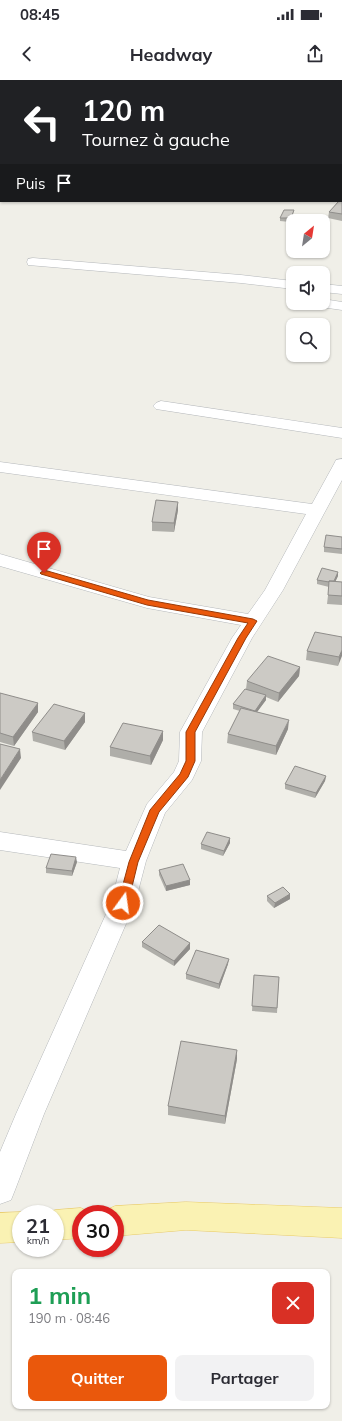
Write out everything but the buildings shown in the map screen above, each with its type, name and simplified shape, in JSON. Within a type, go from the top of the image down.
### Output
[{"type":"main road","points":[[124,1220],[186,1216],[342,1223]]},
{"type":"main road","points":[[0,1228],[12,1227]]},
{"type":"street","points":[[33,262],[241,279],[286,284]]},
{"type":"street","points":[[241,279],[244,289],[252,293]]},
{"type":"street","points":[[330,289],[342,290]]},
{"type":"street","points":[[330,304],[342,306]]},
{"type":"street","points":[[161,406],[342,433]]},
{"type":"street","points":[[0,1190],[30,1114],[123,903],[134,862],[155,810],[184,775],[190,761],[190,732],[242,638],[274,590],[342,464]]},
{"type":"street","points":[[0,468],[317,510]]},
{"type":"street","points":[[0,560],[147,602],[253,621]]},
{"type":"street","points":[[0,841],[134,862]]},
{"type":"route","points":[[44,573],[147,602],[253,621],[190,732],[190,761],[184,775],[174,789],[155,810],[134,862],[123,903]]}]
